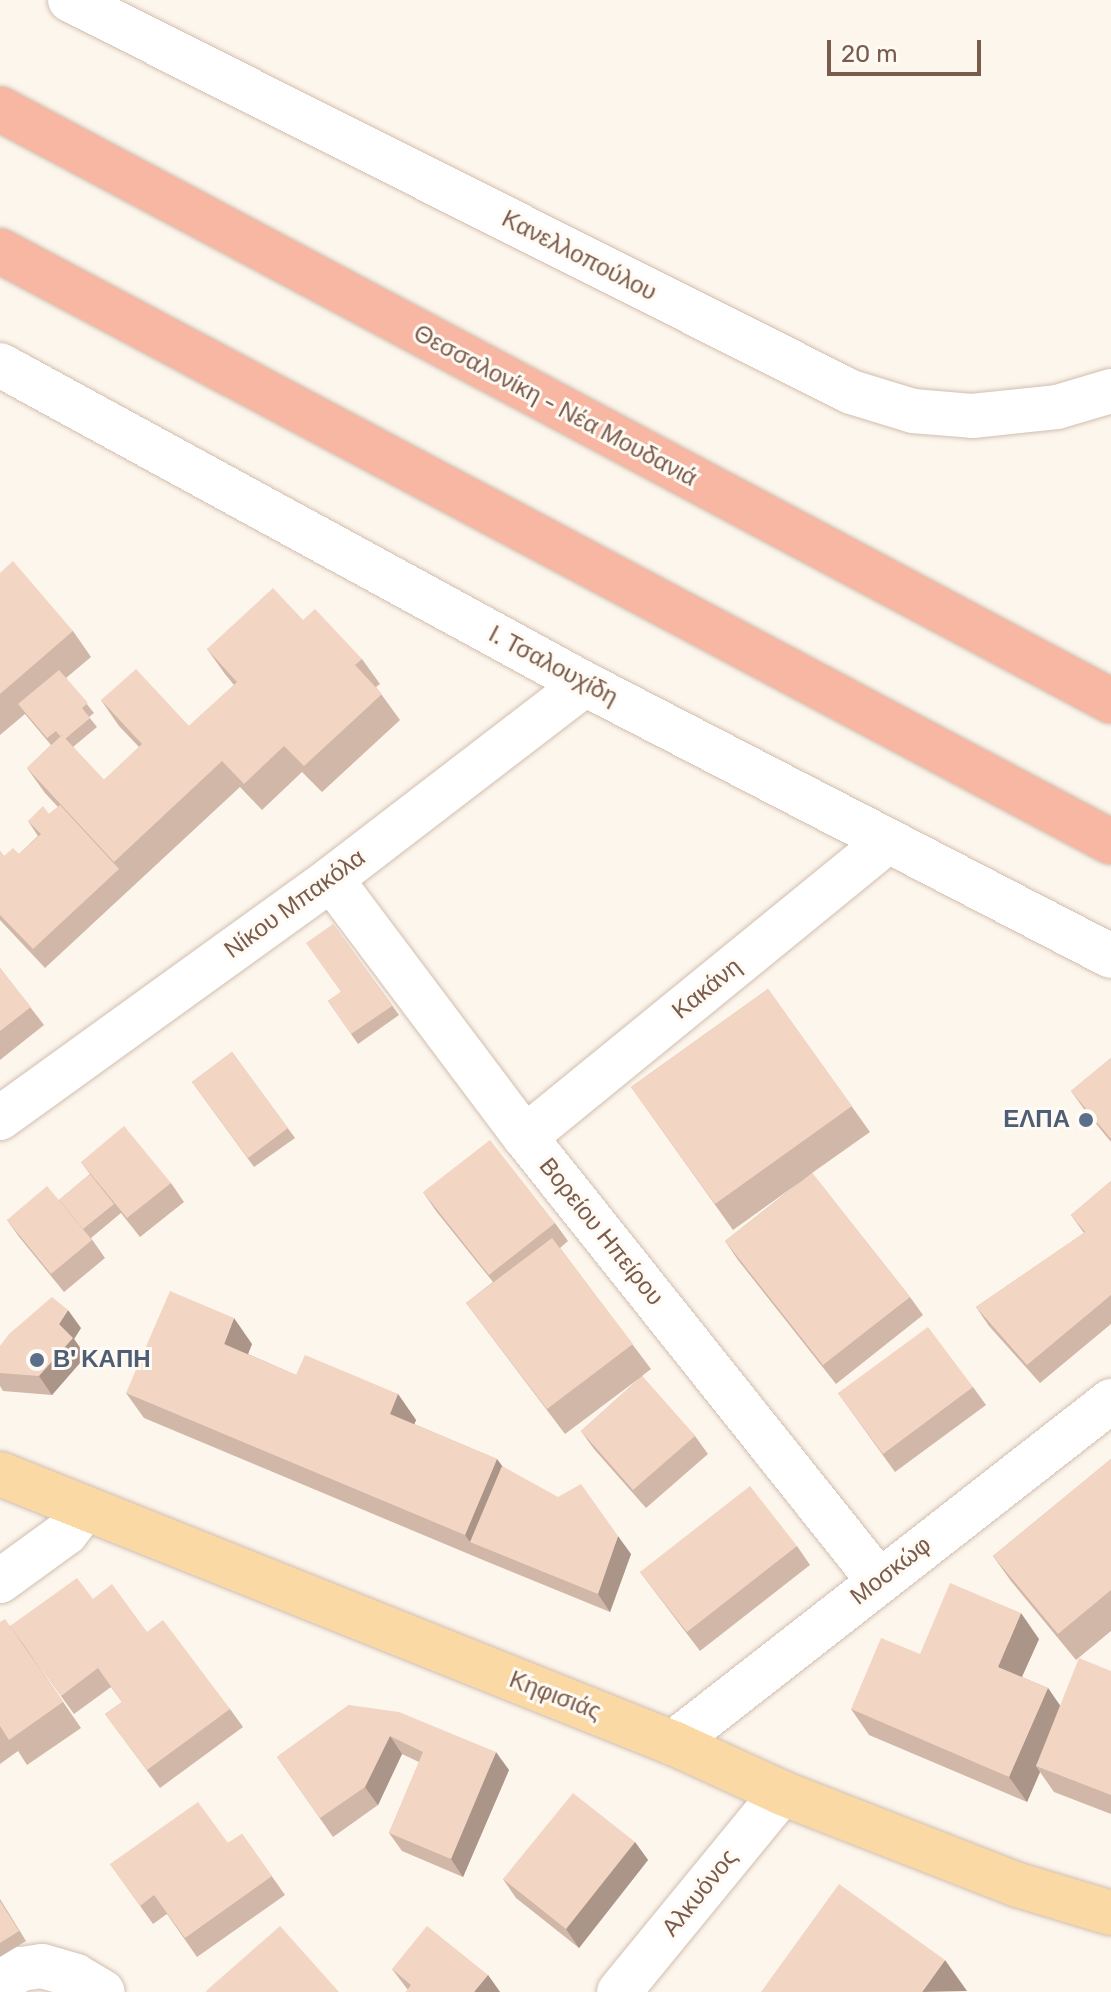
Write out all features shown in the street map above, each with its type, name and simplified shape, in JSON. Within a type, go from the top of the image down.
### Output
[{"type":"highway","name":"Θεσσαλονίκη - Νέα Μουδανιά","points":[[0,109],[1111,701]]},
{"type":"highway","points":[[0,251],[1111,842]]},
{"type":"main road","name":"Κηφισιάς","points":[[0,1474],[83,1511],[673,1743],[782,1793],[1018,1885],[1111,1913]]},
{"type":"street","name":"Κανελλοπούλου","points":[[70,0],[851,392],[913,411],[972,416],[1057,407],[1111,391]]},
{"type":"street","name":"Ι. Τσαλουχίδη","points":[[0,365],[585,684],[1111,956]]},
{"type":"street","name":"Νίκου Μπακόλα","points":[[0,1118],[331,879],[585,684]]},
{"type":"street","name":"Κακάνη","points":[[525,1137],[888,841]]},
{"type":"street","name":"Βορείου Ηπείρου","points":[[331,879],[525,1137],[878,1580]]},
{"type":"street","name":"Μοσκώφ","points":[[673,1743],[1111,1401]]},
{"type":"street","points":[[0,1581],[66,1533],[83,1511]]},
{"type":"street","name":"Αλκυόνος","points":[[619,1992],[782,1793]]},
{"type":"street","points":[[0,1982],[21,1969],[42,1966],[76,1976],[103,1992]]},
{"type":"building","points":[[13,561],[73,631],[0,694],[0,573]]},
{"type":"building","points":[[273,588],[303,620],[315,609],[362,659],[355,665],[382,694],[304,766],[284,746],[244,784],[222,761],[114,862],[27,768],[62,735],[104,780],[142,744],[101,700],[136,669],[189,726],[237,682],[207,649]]},
{"type":"building","points":[[59,670],[88,703],[82,708],[90,718],[65,739],[56,731],[47,738],[18,704]]},
{"type":"building","points":[[60,805],[119,869],[33,949],[0,915],[0,851],[4,856],[13,848],[19,854],[41,834],[28,821],[43,806],[49,814]]},
{"type":"building","points":[[333,924],[392,1006],[351,1034],[328,1001],[341,992],[306,943]]},
{"type":"building","points":[[0,968],[31,1007],[0,1031]]},
{"type":"building","points":[[768,989],[852,1106],[715,1204],[631,1087]]},
{"type":"building","points":[[232,1052],[288,1128],[248,1158],[192,1082]]},
{"type":"building","points":[[1111,1058],[1111,1139],[1071,1091]]},
{"type":"building","points":[[124,1126],[171,1183],[127,1218],[81,1162]]},
{"type":"building","points":[[490,1140],[555,1223],[489,1275],[423,1192]]},
{"type":"building","points":[[812,1173],[910,1297],[823,1365],[725,1241]]},
{"type":"building","points":[[90,1174],[114,1204],[83,1229],[59,1200]]},
{"type":"building","points":[[1111,1181],[1111,1295],[1027,1365],[976,1307],[1085,1232],[1071,1215]]},
{"type":"building","points":[[47,1186],[92,1240],[51,1274],[7,1220]]},
{"type":"building","points":[[552,1238],[633,1344],[547,1409],[466,1303]]},
{"type":"building","points":[[170,1291],[234,1318],[224,1344],[296,1375],[305,1355],[372,1383],[398,1394],[390,1414],[497,1459],[465,1535],[126,1393]]},
{"type":"building","points":[[52,1297],[68,1310],[59,1324],[73,1338],[39,1376],[0,1373],[0,1346],[9,1334]]},
{"type":"building","points":[[928,1327],[973,1387],[883,1454],[838,1393]]},
{"type":"building","points":[[642,1376],[695,1436],[633,1490],[581,1431]]},
{"type":"building","points":[[1111,1459],[1111,1590],[1058,1634],[993,1556]]},
{"type":"building","points":[[502,1466],[558,1497],[581,1484],[618,1536],[598,1594],[470,1542]]},
{"type":"building","points":[[750,1486],[797,1546],[687,1632],[640,1572]]},
{"type":"building","points":[[77,1578],[93,1599],[112,1584],[147,1632],[163,1620],[230,1709],[147,1770],[105,1714],[122,1702],[98,1668],[61,1696],[10,1626]]},
{"type":"building","points":[[950,1583],[1021,1613],[998,1667],[1048,1688],[1009,1777],[851,1709],[881,1638],[920,1654]]},
{"type":"building","points":[[5,1619],[63,1702],[9,1740],[0,1726],[0,1622]]},
{"type":"building","points":[[1079,1658],[1111,1671],[1111,1795],[1036,1766]]},
{"type":"building","points":[[349,1705],[399,1712],[496,1752],[451,1859],[389,1833],[423,1752],[390,1736],[365,1787],[320,1818],[277,1757]]},
{"type":"building","points":[[573,1793],[635,1842],[566,1929],[503,1879]]},
{"type":"building","points":[[198,1802],[228,1843],[242,1834],[272,1876],[185,1938],[154,1895],[140,1906],[110,1864]]},
{"type":"building","points":[[839,1884],[945,1960],[922,1992],[761,1992]]},
{"type":"building","points":[[0,1901],[19,1931],[0,1943]]},
{"type":"building","points":[[280,1926],[339,1992],[206,1991]]},
{"type":"building","points":[[427,1926],[488,1975],[474,1992],[406,1992],[411,1985],[392,1969]]},
{"type":"place","name":"ΕΛΠΑ","points":[[1086,1120]]},
{"type":"place","name":"Β' ΚΑΠΗ","points":[[37,1360]]}]
